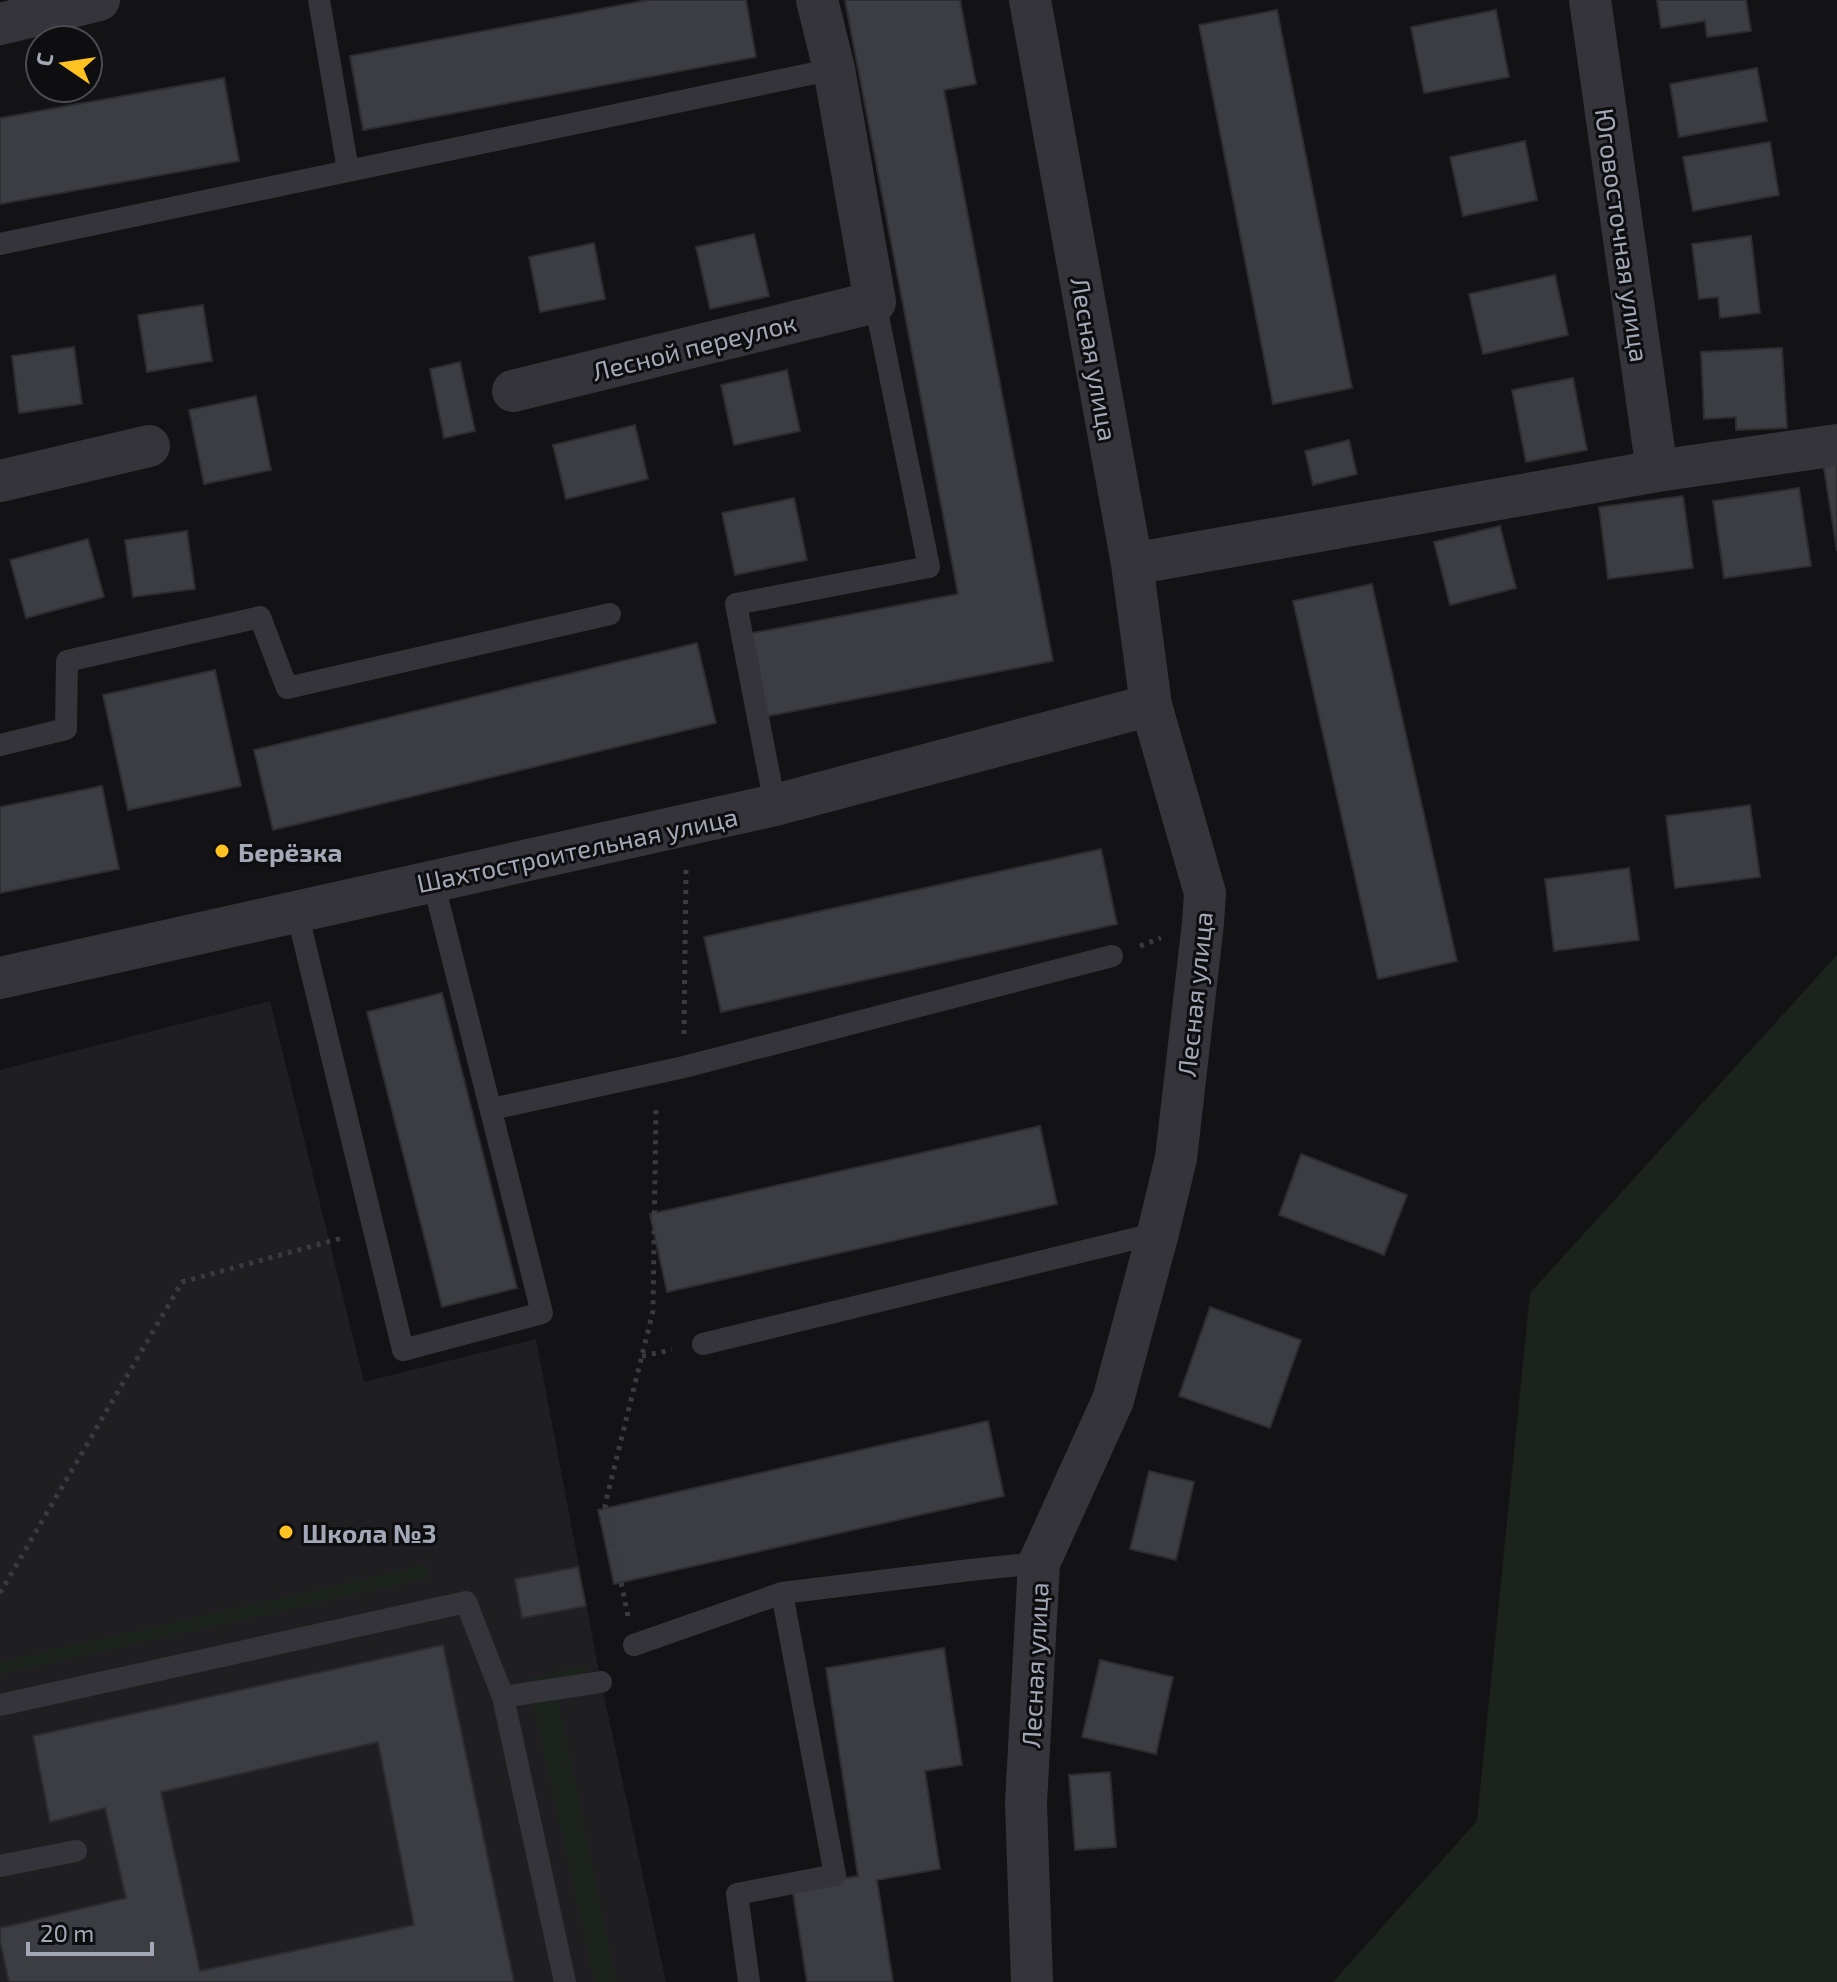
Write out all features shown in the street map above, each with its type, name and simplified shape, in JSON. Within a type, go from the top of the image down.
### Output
[{"type":"street","points":[[0,24],[99,0]]},
{"type":"street","points":[[817,0],[834,69],[875,302]]},
{"type":"street","name":"Лесная улица","points":[[1030,0],[1132,564],[1151,705],[1205,893],[1176,1158],[1158,1233],[1113,1400],[1039,1563],[1026,1803],[1032,1982]]},
{"type":"street","name":"Юговосточная улица","points":[[1590,0],[1657,471]]},
{"type":"street","name":"Лесной переулок","points":[[513,391],[875,302]]},
{"type":"street","points":[[1132,564],[1657,471],[1837,445]]},
{"type":"street","points":[[0,481],[149,446]]},
{"type":"street","name":"Шахтостроительная улица","points":[[0,978],[775,805],[1151,705]]},
{"type":"lane","points":[[319,0],[348,170]]},
{"type":"lane","points":[[0,244],[834,69]]},
{"type":"lane","points":[[775,805],[736,604],[929,567],[875,302]]},
{"type":"lane","points":[[0,745],[66,729],[67,661],[260,617],[287,688],[610,614]]},
{"type":"lane","points":[[297,912],[403,1350],[542,1313],[433,881]]},
{"type":"lane","points":[[492,1109],[684,1067],[1112,956]]},
{"type":"lane","points":[[703,1344],[1158,1233]]},
{"type":"lane","points":[[634,1645],[782,1593],[1039,1563]]},
{"type":"lane","points":[[749,1982],[737,1894],[835,1875],[782,1593]]},
{"type":"lane","points":[[0,1705],[466,1602],[503,1697],[565,1982]]},
{"type":"lane","points":[[503,1697],[601,1682]]},
{"type":"lane","points":[[0,1866],[76,1851]]},
{"type":"path","points":[[684,1067],[687,825]]},
{"type":"path","points":[[634,1645],[605,1505],[653,1311],[657,1073]]},
{"type":"path","points":[[0,1593],[182,1282],[329,1243]]},
{"type":"shaded area","points":[[1837,955],[1837,1982],[1333,1982],[1477,1821],[1530,1293]]},
{"type":"shaded area","name":"Школа №3","points":[[270,1001],[364,1382],[536,1339],[601,1682],[666,1982],[0,1982],[0,1070]]},
{"type":"shaded area","points":[[426,1565],[429,1578],[0,1674],[0,1662]]},
{"type":"shaded area","points":[[584,1665],[592,1686],[558,1699],[616,1982],[595,1982],[528,1680]]},
{"type":"building","points":[[648,0],[746,0],[756,57],[363,130],[350,56]]},
{"type":"building","points":[[845,0],[960,0],[976,84],[944,90],[1053,661],[763,717],[747,634],[958,594]]},
{"type":"building","points":[[1657,0],[1746,0],[1751,31],[1707,37],[1705,21],[1661,28]]},
{"type":"building","points":[[1277,10],[1352,388],[1273,404],[1199,25]]},
{"type":"building","points":[[1496,10],[1509,77],[1424,93],[1411,27]]},
{"type":"building","points":[[1757,68],[1767,121],[1679,137],[1670,84]]},
{"type":"building","points":[[224,78],[239,161],[0,204],[0,118],[78,104],[104,104],[104,99]]},
{"type":"building","points":[[1525,141],[1537,200],[1463,216],[1450,157]]},
{"type":"building","points":[[1770,142],[1779,195],[1693,211],[1683,157]]},
{"type":"building","points":[[754,234],[769,296],[710,309],[696,247]]},
{"type":"building","points":[[1751,236],[1760,313],[1720,318],[1718,297],[1699,299],[1692,244]]},
{"type":"building","points":[[594,243],[605,299],[540,312],[529,257]]},
{"type":"building","points":[[1555,275],[1568,335],[1483,354],[1469,294]]},
{"type":"building","points":[[203,305],[212,361],[147,372],[138,315]]},
{"type":"building","points":[[74,347],[82,404],[19,413],[12,356]]},
{"type":"building","points":[[1782,348],[1787,428],[1736,430],[1736,417],[1704,419],[1701,352]]},
{"type":"building","points":[[460,362],[475,431],[444,438],[430,369]]},
{"type":"building","points":[[787,370],[800,431],[734,445],[721,385]]},
{"type":"building","points":[[1573,378],[1587,450],[1526,462],[1512,390]]},
{"type":"building","points":[[256,396],[271,470],[204,484],[189,410]]},
{"type":"building","points":[[635,425],[648,479],[566,499],[553,445]]},
{"type":"building","points":[[1349,440],[1357,474],[1313,485],[1305,451]]},
{"type":"building","points":[[1837,453],[1837,551],[1822,456]]},
{"type":"building","points":[[1799,488],[1811,566],[1724,578],[1713,501]]},
{"type":"building","points":[[1683,496],[1693,568],[1608,579],[1599,507]]},
{"type":"building","points":[[794,498],[807,560],[735,575],[722,513]]},
{"type":"building","points":[[1500,526],[1516,588],[1450,605],[1434,542]]},
{"type":"building","points":[[187,531],[195,589],[133,597],[125,540]]},
{"type":"building","points":[[88,539],[104,597],[26,618],[10,560]]},
{"type":"building","points":[[1372,584],[1457,961],[1378,979],[1293,601]]},
{"type":"building","points":[[697,643],[716,723],[273,830],[254,750]]},
{"type":"building","points":[[215,670],[241,786],[128,810],[103,695]]},
{"type":"building","points":[[102,786],[119,869],[0,893],[0,807]]},
{"type":"building","points":[[1750,805],[1760,877],[1675,888],[1666,816]]},
{"type":"building","points":[[1101,849],[1117,924],[721,1012],[704,937]]},
{"type":"building","points":[[1629,868],[1639,940],[1554,951],[1545,879]]},
{"type":"building","points":[[442,993],[517,1288],[442,1307],[367,1012]]},
{"type":"building","points":[[1040,1126],[1057,1204],[667,1292],[650,1214]]},
{"type":"building","points":[[1301,1154],[1407,1195],[1384,1255],[1279,1215]]},
{"type":"building","points":[[1210,1307],[1301,1340],[1270,1428],[1179,1396]]},
{"type":"building","points":[[988,1421],[1004,1496],[614,1584],[598,1510]]},
{"type":"building","points":[[1149,1471],[1194,1482],[1176,1560],[1130,1549]]},
{"type":"building","points":[[578,1567],[586,1606],[522,1618],[515,1579]]},
{"type":"building","points":[[443,1645],[514,1982],[9,1982],[0,1928],[126,1898],[105,1808],[50,1822],[33,1736]],"holes":[[[378,1742],[414,1925],[200,1971],[161,1792]]]},
{"type":"building","points":[[944,1648],[962,1765],[925,1771],[940,1869],[877,1880],[893,1982],[807,1982],[792,1887],[858,1876],[826,1668]]},
{"type":"building","points":[[1100,1660],[1173,1677],[1156,1754],[1082,1737]]},
{"type":"building","points":[[1110,1772],[1116,1847],[1075,1850],[1069,1775]]},
{"type":"place","name":"Берёзка","points":[[222,851]]},
{"type":"place","name":"Школа №3","points":[[286,1532]]}]
